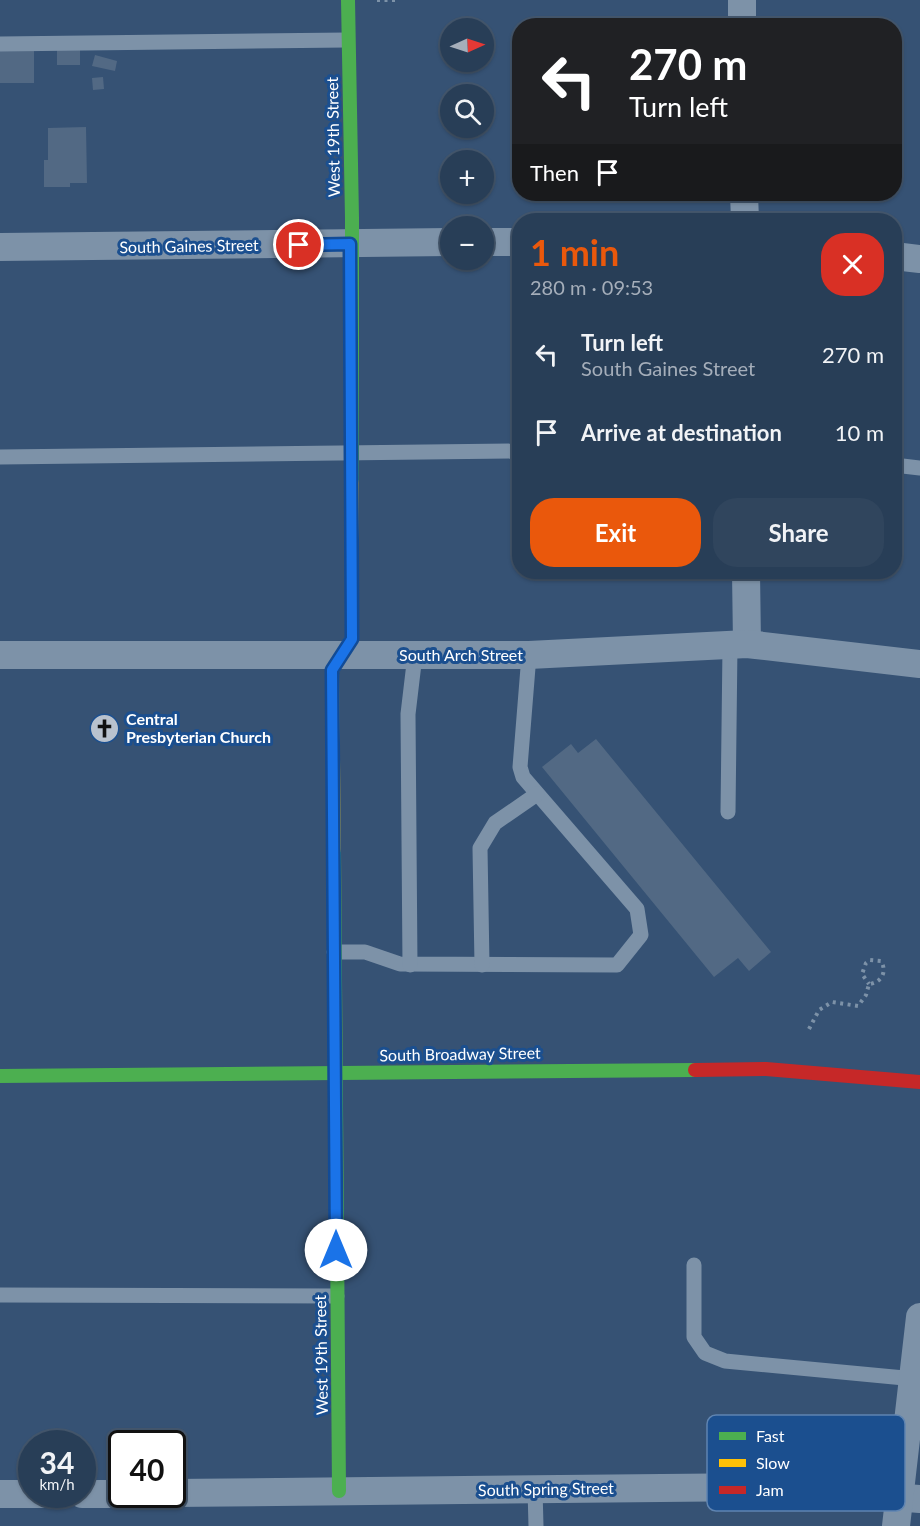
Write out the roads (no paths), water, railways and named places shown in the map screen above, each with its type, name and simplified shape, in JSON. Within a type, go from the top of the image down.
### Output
[{"type":"street","name":"West 19th Street","points":[[339,1491],[332,670],[352,639],[348,0]]},
{"type":"street","points":[[742,0],[742,18]]},
{"type":"street","name":"South Gaines Street","points":[[0,247],[440,242]]},
{"type":"street","points":[[494,242],[512,242]]},
{"type":"street","points":[[902,257],[920,259]]},
{"type":"street","points":[[738,645],[745,579]]},
{"type":"street","name":"South Arch Street","points":[[0,655],[529,655],[738,645],[920,664]]},
{"type":"street","name":"South Broadway Street","points":[[0,1076],[335,1071],[766,1069],[920,1082]]},
{"type":"street","points":[[909,1498],[920,1317]]},
{"type":"street","name":"South Spring Street","points":[[186,1493],[707,1488]]},
{"type":"street","points":[[0,1494],[18,1494]]},
{"type":"street","points":[[896,1526],[903,1511]]},
{"type":"lane","points":[[0,44],[348,40]]},
{"type":"lane","points":[[0,457],[512,451]]},
{"type":"lane","points":[[902,466],[920,468]]},
{"type":"lane","points":[[728,812],[738,645]]},
{"type":"lane","points":[[410,965],[408,714],[415,655]]},
{"type":"lane","points":[[334,952],[364,952],[410,965],[617,965],[641,934],[637,909],[523,777],[520,767],[529,655]]},
{"type":"lane","points":[[482,965],[480,848],[495,823],[537,794]]},
{"type":"lane","points":[[694,1265],[694,1337],[705,1353],[725,1361],[915,1379]]},
{"type":"lane","points":[[0,1295],[337,1296]]},
{"type":"lane","points":[[535,1489],[536,1526]]},
{"type":"place","name":"Central Presbyterian Church","points":[[105,728]]}]
